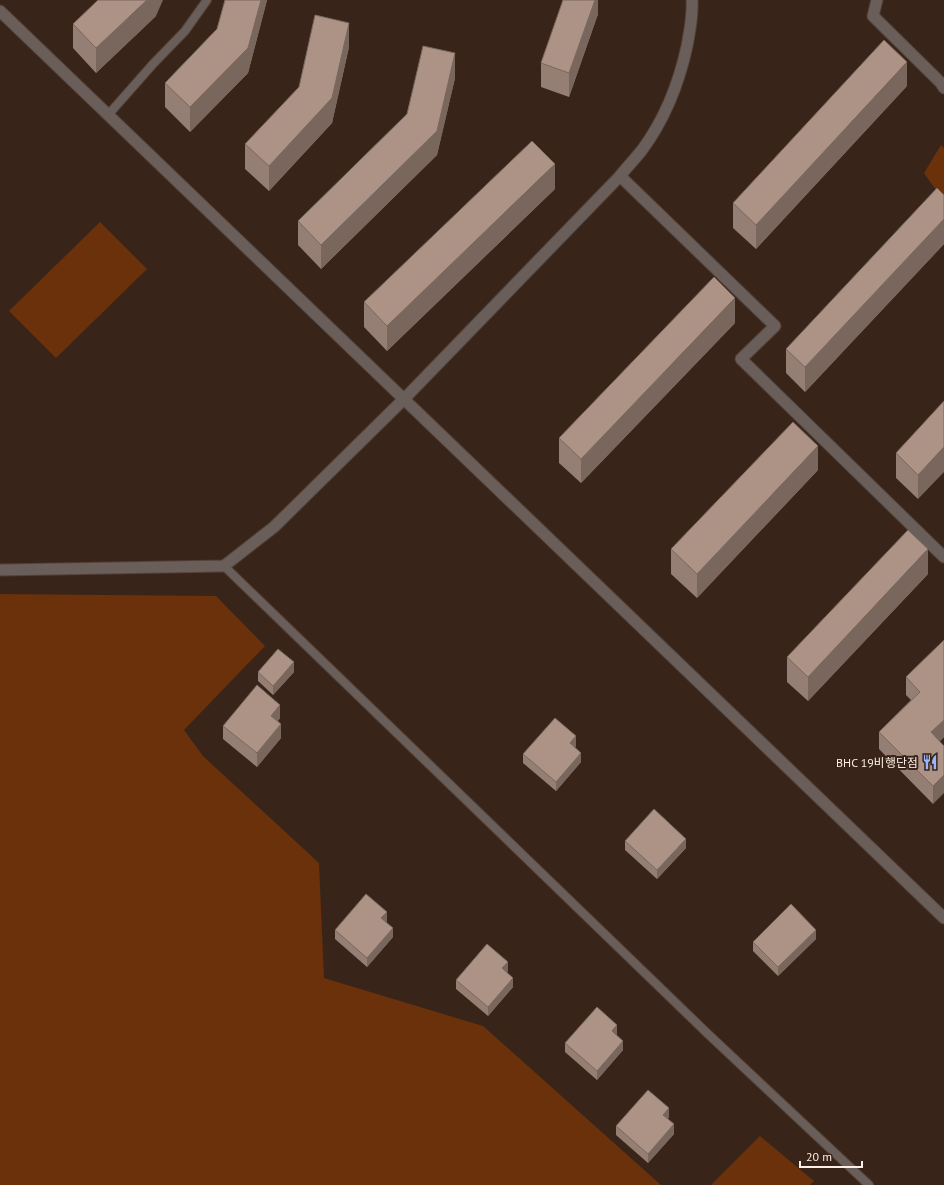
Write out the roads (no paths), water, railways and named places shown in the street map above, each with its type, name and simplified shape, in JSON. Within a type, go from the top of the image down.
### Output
[{"type":"street","points":[[0,570],[224,566],[274,526],[404,399],[620,176],[642,150],[673,96],[682,66],[693,16],[692,0]]},
{"type":"street","points":[[878,0],[873,16],[940,82],[944,88]]},
{"type":"street","points":[[0,11],[944,918]]},
{"type":"street","points":[[620,176],[775,326],[741,359],[944,557]]},
{"type":"lane","points":[[108,115],[153,64],[185,31],[207,0]]},
{"type":"lane","points":[[224,566],[708,1034],[869,1185]]},
{"type":"place","name":"BHC 19비행단점","points":[[930,762]]}]
